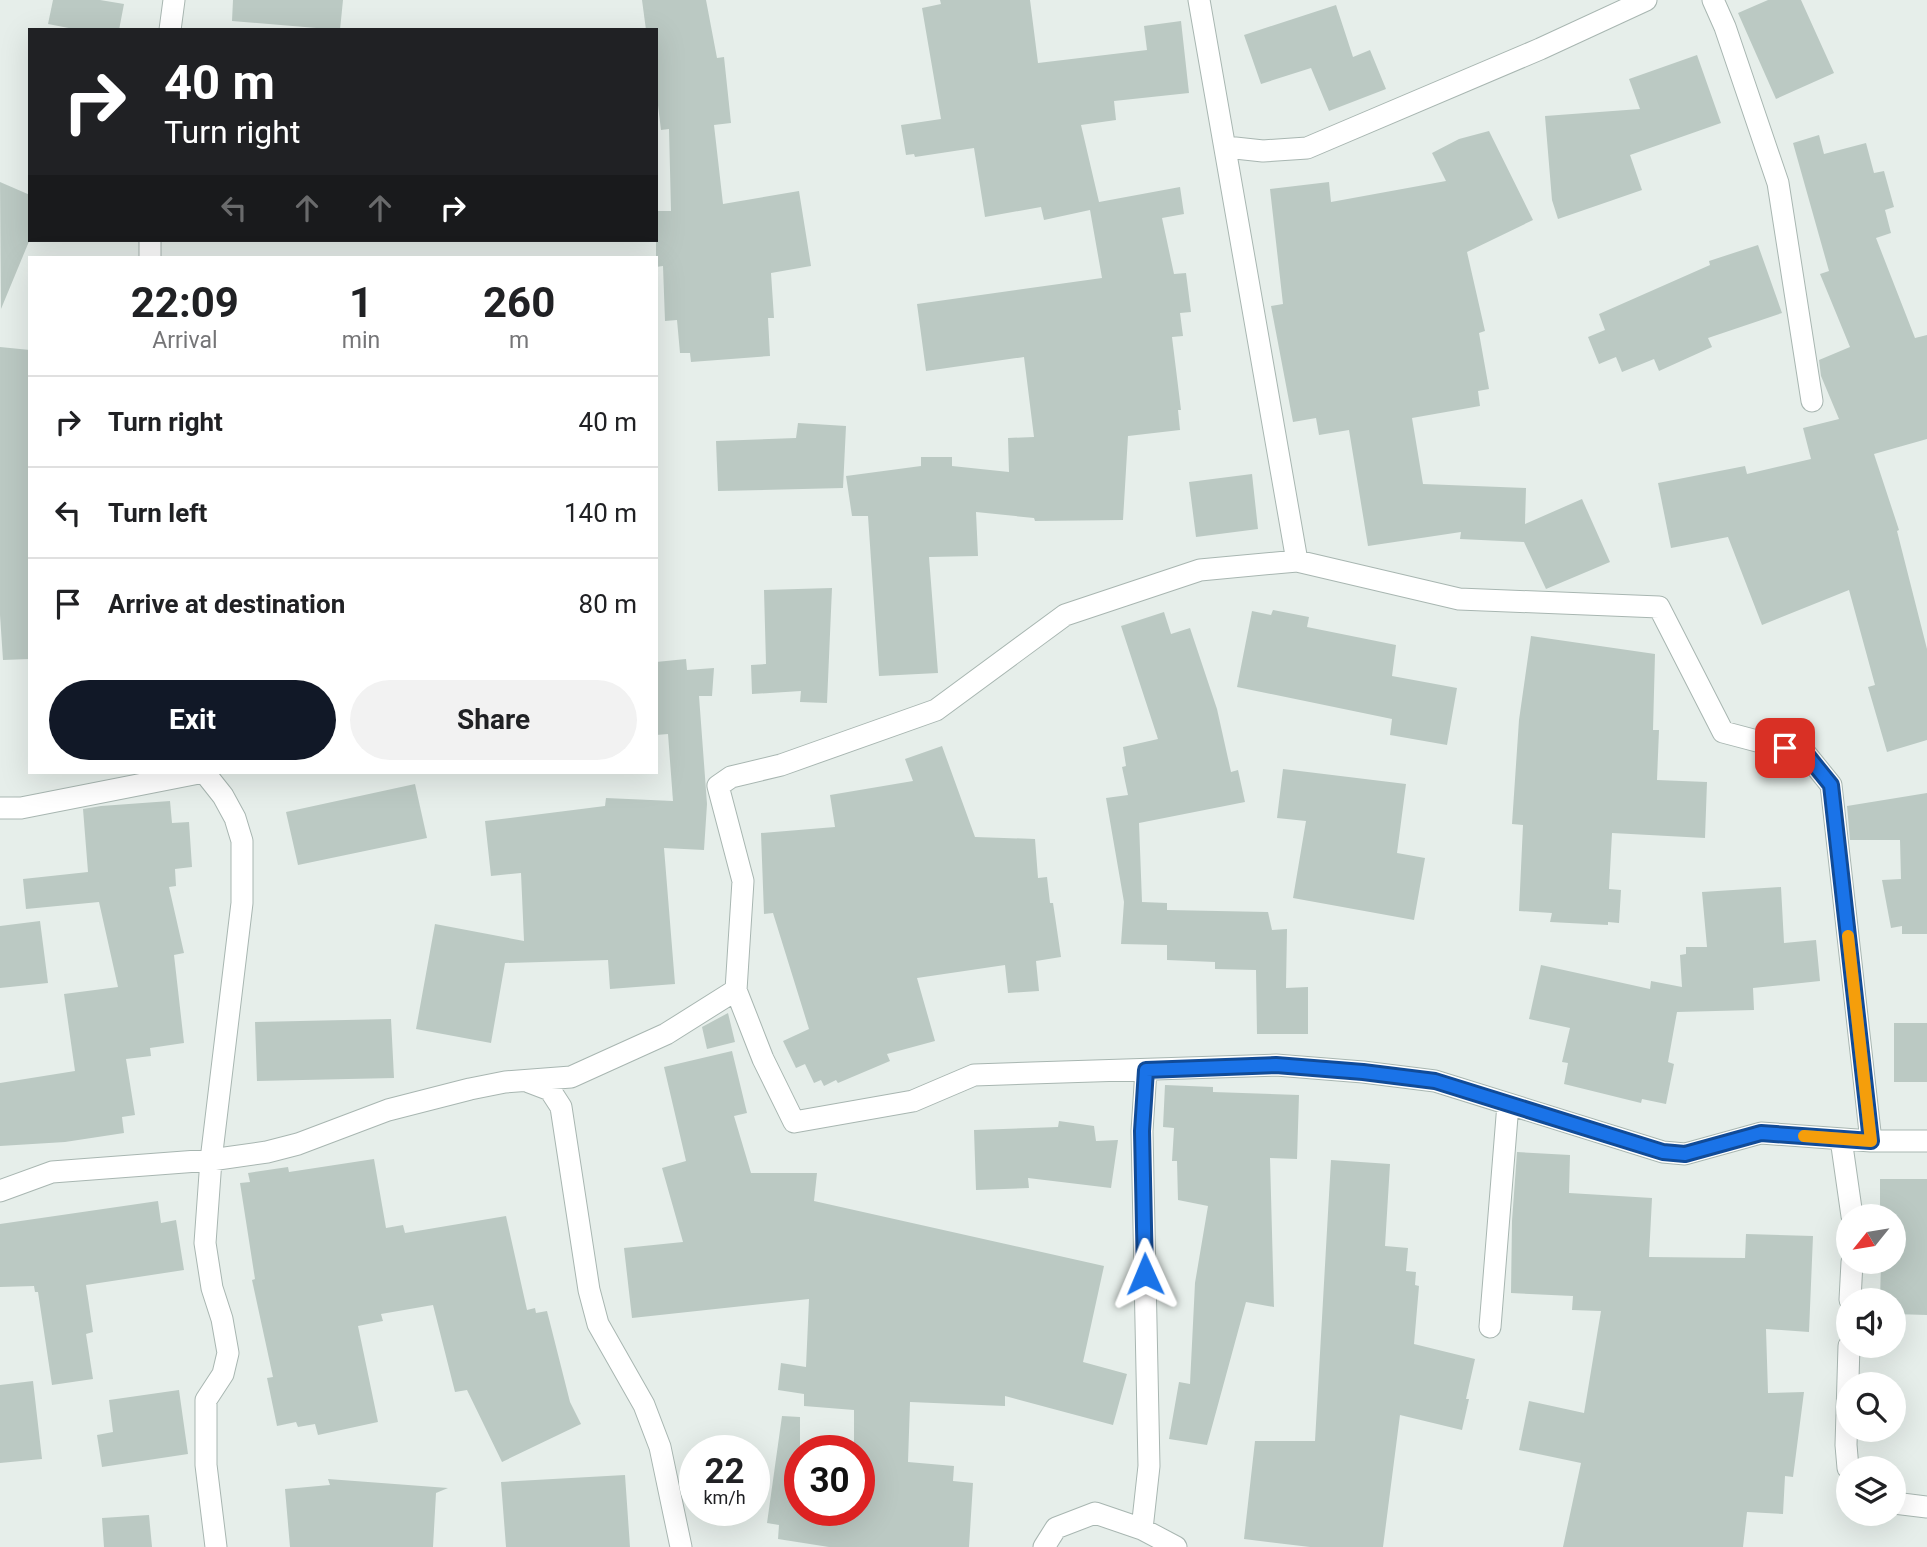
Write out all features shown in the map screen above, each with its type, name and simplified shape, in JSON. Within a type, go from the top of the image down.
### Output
[{"type":"street","points":[[170,28],[174,0]]},
{"type":"street","points":[[1199,0],[1297,561]]},
{"type":"street","points":[[1226,147],[1263,151],[1307,148],[1540,49],[1646,0]]},
{"type":"street","points":[[1713,0],[1725,27],[1778,183],[1812,401]]},
{"type":"street","points":[[1871,1141],[1831,785],[1806,754],[1723,732],[1659,607],[1459,599],[1297,561],[1200,570],[1065,615],[936,710],[780,765],[730,777],[718,786],[743,881],[736,990],[763,1059],[794,1122],[913,1101],[974,1075],[1276,1065],[1435,1081],[1663,1152],[1685,1154],[1761,1133],[1871,1141],[1927,1141]]},
{"type":"street","points":[[0,808],[21,808],[194,774]]},
{"type":"street","points":[[206,774],[236,818],[242,841],[242,903],[211,1160],[205,1243],[212,1288],[222,1319],[228,1353],[223,1374],[206,1400],[206,1465],[216,1547]]},
{"type":"street","points":[[0,1191],[52,1172],[211,1160],[267,1152],[298,1144],[388,1110],[470,1089],[505,1082],[571,1077],[666,1034],[736,990]]},
{"type":"street","points":[[1142,1529],[1149,1466],[1142,1131],[1146,1070]]},
{"type":"street","points":[[561,1107],[571,1077]]},
{"type":"street","points":[[529,1082],[550,1090],[561,1107],[589,1290],[598,1324],[645,1405],[660,1447],[681,1547]]},
{"type":"street","points":[[1490,1327],[1508,1104]]},
{"type":"street","points":[[1841,1139],[1850,1204]]},
{"type":"street","points":[[1847,1456],[1849,1358]]},
{"type":"street","points":[[1906,1504],[1927,1507]]},
{"type":"street","points":[[1044,1547],[1056,1528],[1095,1513],[1142,1529],[1176,1547]]},
{"type":"building","points":[[53,0],[100,0],[124,4],[119,28],[69,28],[48,24]]},
{"type":"building","points":[[233,0],[343,0],[340,28],[232,21]]},
{"type":"building","points":[[642,0],[706,0],[717,58],[724,57],[731,123],[714,125],[723,204],[799,191],[811,266],[771,273],[774,318],[768,318],[770,356],[691,362],[690,353],[680,353],[677,320],[665,321],[663,266],[658,267],[656,242],[658,211],[671,211],[669,129],[661,130],[658,105],[658,28],[646,28]]},
{"type":"building","points":[[940,0],[1030,0],[1038,63],[1147,50],[1144,26],[1181,21],[1189,93],[1114,101],[1116,120],[1081,125],[1099,202],[1180,187],[1184,214],[1162,218],[1174,274],[1186,273],[1191,312],[1180,313],[1183,336],[1172,337],[1181,410],[1178,410],[1180,430],[1128,436],[1123,520],[1035,521],[1034,518],[976,512],[978,556],[929,557],[938,673],[879,676],[868,516],[852,516],[846,476],[921,466],[921,457],[952,457],[952,466],[1009,472],[1008,438],[1034,437],[1024,357],[926,371],[917,304],[1102,278],[1090,210],[1044,220],[1041,207],[985,217],[974,148],[915,157],[914,154],[906,155],[901,125],[941,119],[922,8],[941,4]]},
{"type":"building","points":[[1768,0],[1801,0],[1834,73],[1776,99],[1738,13]]},
{"type":"building","points":[[1336,5],[1353,57],[1370,50],[1386,89],[1329,111],[1311,68],[1261,84],[1244,35]]},
{"type":"building","points":[[1697,55],[1721,123],[1630,155],[1642,190],[1558,219],[1552,200],[1545,116],[1640,109],[1629,79]]},
{"type":"building","points":[[1489,131],[1533,220],[1467,252],[1485,331],[1479,333],[1489,389],[1478,391],[1480,406],[1412,418],[1423,484],[1526,488],[1525,524],[1582,499],[1610,562],[1546,589],[1524,542],[1460,539],[1461,532],[1368,546],[1349,430],[1319,435],[1316,418],[1293,422],[1271,306],[1283,304],[1270,189],[1329,182],[1331,202],[1446,181],[1432,153],[1459,139]]},
{"type":"building","points":[[1819,135],[1824,154],[1866,143],[1874,173],[1884,171],[1894,207],[1885,210],[1891,233],[1876,238],[1915,338],[1927,335],[1927,439],[1874,454],[1899,530],[1897,531],[1927,649],[1927,740],[1887,752],[1868,687],[1875,685],[1849,590],[1762,625],[1728,537],[1671,548],[1658,483],[1745,466],[1747,474],[1811,459],[1803,428],[1839,419],[1821,376],[1819,360],[1850,347],[1820,274],[1829,271],[1793,143]]},
{"type":"building","points":[[0,182],[28,194],[29,242],[1,309]]},
{"type":"building","points":[[1758,245],[1782,313],[1708,338],[1712,347],[1659,371],[1654,359],[1622,372],[1616,357],[1599,364],[1588,337],[1605,330],[1599,314],[1710,265],[1709,261]]},
{"type":"building","points":[[0,347],[28,350],[28,659],[3,660],[0,615]]},
{"type":"building","points":[[798,423],[846,426],[843,488],[718,491],[716,441],[796,438]]},
{"type":"building","points":[[1252,474],[1258,529],[1196,537],[1189,482]]},
{"type":"building","points":[[832,588],[827,703],[800,702],[801,691],[752,694],[751,665],[766,664],[764,590]]},
{"type":"building","points":[[1273,610],[1309,617],[1307,627],[1396,645],[1392,676],[1457,688],[1447,745],[1390,735],[1392,719],[1237,687],[1252,611],[1271,615]]},
{"type":"building","points":[[1164,612],[1171,634],[1190,628],[1217,709],[1231,772],[1238,770],[1245,802],[1139,823],[1142,902],[1167,903],[1167,910],[1268,912],[1272,930],[1287,929],[1286,988],[1308,987],[1308,1034],[1257,1034],[1256,970],[1215,969],[1215,962],[1167,960],[1167,945],[1121,944],[1124,902],[1106,798],[1128,795],[1122,767],[1126,766],[1123,747],[1158,739],[1121,626]]},
{"type":"building","points":[[1531,636],[1655,654],[1653,730],[1659,730],[1657,780],[1707,782],[1705,838],[1612,833],[1609,889],[1621,890],[1619,923],[1608,922],[1608,925],[1550,922],[1552,913],[1519,911],[1523,825],[1512,824],[1519,720]]},
{"type":"building","points":[[686,659],[687,670],[714,668],[712,696],[699,696],[707,804],[704,850],[664,848],[675,984],[610,989],[608,960],[505,963],[491,1043],[416,1029],[435,924],[524,941],[521,873],[491,876],[485,821],[605,806],[606,798],[673,801],[668,734],[658,735],[658,662]]},
{"type":"building","points":[[942,746],[975,837],[1035,839],[1038,878],[1047,877],[1061,957],[1036,961],[1039,991],[1008,993],[1005,965],[917,978],[935,1041],[887,1054],[890,1061],[838,1083],[836,1080],[824,1086],[821,1080],[814,1083],[805,1064],[796,1068],[783,1041],[809,1029],[773,913],[764,914],[761,833],[835,827],[830,795],[913,781],[905,759]]},
{"type":"building","points":[[1283,769],[1406,784],[1397,853],[1425,858],[1414,920],[1293,898],[1306,821],[1277,818]]},
{"type":"building","points":[[415,784],[427,838],[298,865],[286,812]]},
{"type":"building","points":[[1927,793],[1927,934],[1902,934],[1902,926],[1891,928],[1882,880],[1901,879],[1900,840],[1850,840],[1847,806]]},
{"type":"building","points":[[170,801],[172,823],[189,822],[192,867],[175,869],[176,886],[169,887],[184,953],[174,955],[184,1043],[150,1048],[151,1056],[126,1059],[135,1115],[122,1117],[124,1133],[65,1142],[0,1146],[0,1083],[75,1071],[64,994],[118,987],[99,902],[26,909],[23,879],[88,872],[83,809]]},
{"type":"building","points":[[1781,887],[1784,943],[1816,940],[1820,981],[1753,988],[1754,1010],[1677,1012],[1668,1062],[1674,1064],[1666,1104],[1642,1099],[1641,1103],[1564,1084],[1568,1063],[1562,1062],[1570,1028],[1529,1019],[1541,965],[1650,989],[1651,981],[1682,987],[1680,955],[1686,954],[1686,947],[1707,947],[1702,892]]},
{"type":"building","points":[[40,921],[48,983],[0,988],[0,926]]},
{"type":"building","points":[[728,1013],[735,1042],[707,1049],[702,1027]]},
{"type":"building","points":[[391,1019],[394,1078],[257,1081],[255,1022]]},
{"type":"building","points":[[1894,1023],[1927,1023],[1927,1082],[1894,1082]]},
{"type":"building","points":[[732,1051],[747,1113],[734,1116],[751,1173],[817,1173],[814,1201],[1104,1266],[1083,1362],[1127,1374],[1113,1425],[1005,1396],[1005,1406],[910,1402],[908,1462],[954,1466],[953,1481],[973,1483],[969,1547],[829,1547],[778,1539],[779,1525],[770,1524],[770,1502],[782,1416],[800,1417],[800,1435],[784,1435],[784,1526],[875,1526],[875,1435],[854,1435],[854,1410],[804,1406],[804,1394],[778,1390],[781,1363],[806,1367],[809,1299],[632,1318],[624,1248],[683,1242],[662,1168],[686,1161],[664,1067]]},
{"type":"building","points":[[1165,1085],[1213,1087],[1213,1092],[1299,1095],[1297,1159],[1270,1158],[1274,1307],[1246,1302],[1207,1445],[1169,1439],[1179,1382],[1190,1384],[1195,1283],[1208,1206],[1178,1200],[1177,1161],[1172,1161],[1174,1128],[1163,1127]]},
{"type":"building","points":[[1059,1121],[1094,1126],[1096,1141],[1118,1140],[1111,1188],[1028,1178],[1029,1188],[976,1190],[974,1130],[1058,1127]]},
{"type":"building","points":[[1517,1152],[1570,1155],[1569,1193],[1652,1198],[1649,1257],[1745,1258],[1746,1234],[1813,1236],[1809,1332],[1766,1329],[1768,1393],[1804,1392],[1793,1477],[1785,1476],[1783,1514],[1747,1512],[1743,1547],[1563,1547],[1581,1463],[1519,1450],[1529,1401],[1584,1413],[1601,1311],[1572,1310],[1573,1296],[1511,1293]]},
{"type":"building","points":[[374,1159],[386,1228],[403,1225],[405,1233],[506,1216],[527,1310],[535,1308],[536,1313],[547,1311],[570,1402],[581,1424],[502,1462],[467,1390],[455,1392],[433,1305],[381,1314],[383,1321],[358,1326],[378,1422],[318,1435],[315,1424],[298,1427],[296,1422],[277,1426],[267,1378],[273,1377],[252,1280],[255,1279],[240,1183],[250,1182],[248,1173],[288,1167],[289,1172]]},
{"type":"building","points":[[1331,1160],[1390,1164],[1385,1246],[1408,1248],[1406,1271],[1416,1272],[1415,1285],[1419,1286],[1414,1344],[1475,1359],[1462,1430],[1400,1415],[1383,1547],[1310,1547],[1244,1539],[1255,1441],[1315,1441]]},
{"type":"building","points":[[1880,1179],[1927,1179],[1927,1315],[1906,1314],[1906,1288],[1880,1288],[1881,1274],[1906,1274],[1906,1204],[1880,1204]]},
{"type":"building","points":[[158,1201],[161,1223],[176,1220],[184,1270],[86,1285],[93,1332],[86,1334],[93,1379],[52,1385],[38,1292],[35,1292],[34,1286],[0,1287],[0,1224]]},
{"type":"building","points":[[33,1381],[42,1459],[0,1463],[0,1385]]},
{"type":"building","points":[[179,1390],[188,1454],[102,1467],[97,1435],[113,1432],[109,1400]]},
{"type":"building","points":[[625,1475],[630,1547],[506,1547],[501,1482]]},
{"type":"building","points":[[328,1479],[448,1488],[436,1493],[433,1547],[290,1547],[285,1489],[330,1485]]},
{"type":"building","points":[[149,1515],[152,1547],[104,1547],[102,1518]]},
{"type":"slow traffic","points":[[1804,1136],[1871,1141],[1848,936]]},
{"type":"route","points":[[1145,1274],[1142,1131],[1146,1070],[1276,1065],[1435,1081],[1663,1152],[1685,1154],[1761,1133],[1871,1141],[1831,785],[1806,754],[1785,748]]}]
